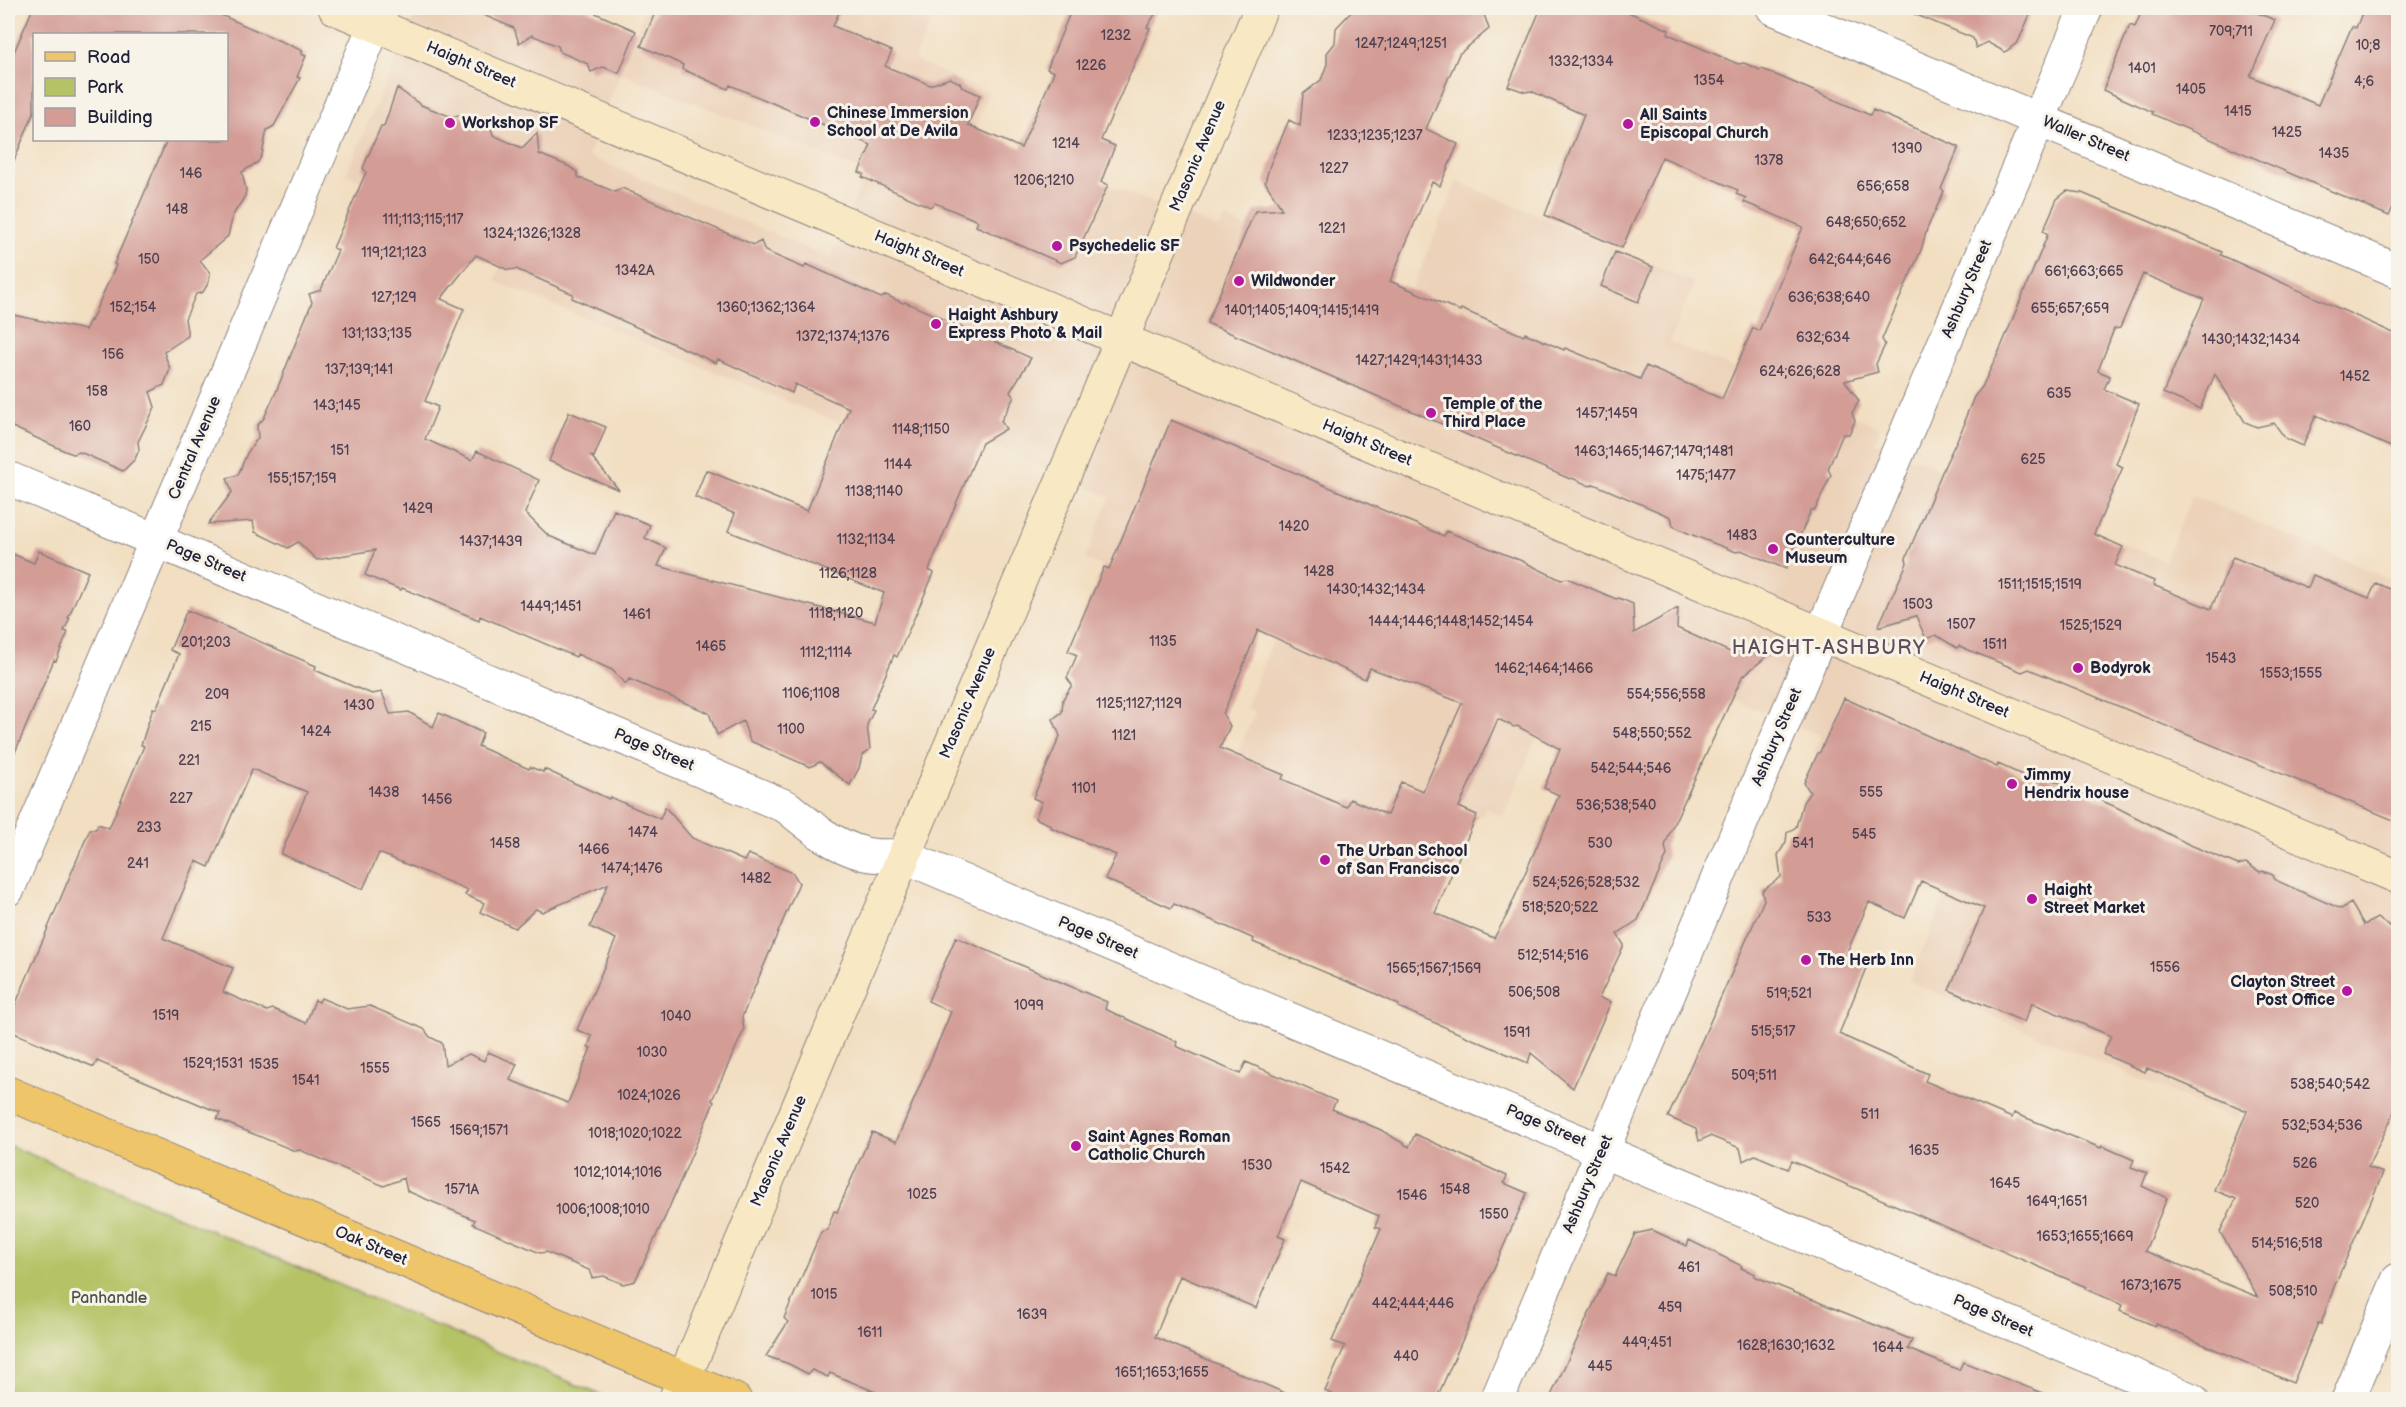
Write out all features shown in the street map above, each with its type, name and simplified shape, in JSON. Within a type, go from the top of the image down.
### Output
[{"type":"main road","name":"Oak Street","points":[[8,1093],[679,1389],[735,1400]]},
{"type":"street","name":"Haight Street","points":[[335,8],[378,16],[1121,339],[2398,877]]},
{"type":"street","name":"Masonic Avenue","points":[[679,1389],[1261,8]]},
{"type":"street","name":"Waller Street","points":[[1773,8],[2398,271]]},
{"type":"street","name":"Ashbury Street","points":[[1497,1400],[2086,8]]},
{"type":"street","name":"Central Avenue","points":[[8,889],[378,16]]},
{"type":"street","name":"Page Street","points":[[8,478],[787,807],[823,836],[838,843],[866,854],[903,856],[2192,1400]]},
{"type":"street","points":[[2348,1400],[2398,1280]]},
{"type":"shaded area","points":[[418,8],[581,8],[636,31],[646,8],[936,8],[914,60],[988,93],[973,133],[1219,228],[1224,218],[1409,297],[1457,181],[1694,282],[1670,342],[1880,427],[1874,442],[2165,561],[2192,495],[2398,583],[2398,1049],[2286,1003],[2236,1120],[1909,981],[1977,822],[1814,752],[1820,736],[1580,635],[1503,817],[1486,808],[1482,817],[1477,815],[1396,1002],[1174,904],[1255,712],[1246,708],[1273,638],[1085,559],[1110,497],[856,383],[839,423],[495,281],[511,241],[346,174]],"holes":[[[620,73],[866,172],[831,258],[588,156]]]},
{"type":"green space","name":"Panhandle","points":[[8,1145],[610,1399],[8,1399]]},
{"type":"building","points":[[33,8],[205,8],[303,51],[301,54],[306,56],[297,77],[300,78],[274,126],[267,130],[262,155],[258,162],[242,172],[245,196],[233,215],[228,236],[200,260],[210,273],[209,282],[203,292],[196,294],[185,319],[188,336],[164,352],[170,369],[164,385],[150,392],[155,407],[138,442],[139,450],[135,459],[123,471],[80,452],[73,454],[65,451],[8,425],[8,314],[85,330],[116,265],[114,264],[167,141],[228,141],[228,33],[33,33],[33,114],[8,175],[8,66]]},
{"type":"building","points":[[467,8],[584,8],[636,31],[619,73],[603,67],[591,72],[588,64],[560,52],[558,46],[532,35],[519,43],[514,28]]},
{"type":"building","points":[[657,8],[841,8],[833,26],[892,51],[885,66],[930,85],[950,78],[960,83],[962,87],[980,95],[968,125],[1021,148],[1054,72],[1047,69],[1072,8],[1159,8],[1147,27],[1150,28],[1101,140],[1115,146],[1101,182],[1108,185],[1075,257],[1061,263],[976,226],[978,221],[935,203],[930,207],[862,177],[864,174],[859,172],[871,145],[730,85],[728,89],[682,69],[683,65],[641,46]]},
{"type":"building","points":[[1355,8],[1482,8],[1489,29],[1459,54],[1426,129],[1458,144],[1440,186],[1432,182],[1390,281],[1460,311],[1461,309],[1524,336],[1525,333],[1564,350],[1565,348],[1640,379],[1646,366],[1722,399],[1753,328],[1759,331],[1803,227],[1744,202],[1746,198],[1736,194],[1738,190],[1662,157],[1622,248],[1545,215],[1584,115],[1531,91],[1525,92],[1508,86],[1541,8],[1619,8],[1669,30],[1668,34],[1738,64],[1744,63],[1762,69],[1870,115],[1873,110],[1959,147],[1941,189],[1944,191],[1927,229],[1921,250],[1882,339],[1885,345],[1876,364],[1878,372],[1845,381],[1859,401],[1852,413],[1855,421],[1849,434],[1843,434],[1828,469],[1831,475],[1815,510],[1811,510],[1786,569],[1741,550],[1736,552],[1690,534],[1673,526],[1671,517],[1594,484],[1590,486],[1570,479],[1207,323],[1255,211],[1282,209],[1265,182],[1270,165],[1289,120],[1300,126],[1303,94],[1321,80],[1327,64],[1327,53],[1335,43],[1336,28]]},
{"type":"building","points":[[1902,8],[2033,8],[2018,42],[2005,52],[1987,42],[1976,48],[1973,38]]},
{"type":"building","points":[[2143,8],[2245,8],[2275,20],[2250,76],[2318,105],[2352,26],[2356,28],[2364,8],[2398,8],[2398,195],[2389,216],[2152,114],[2153,112],[2103,90],[2130,25],[2135,27]]},
{"type":"building","points":[[397,88],[421,105],[452,117],[458,115],[477,124],[488,117],[493,135],[522,148],[537,133],[539,154],[568,166],[577,172],[578,177],[615,192],[622,188],[754,245],[761,241],[765,251],[804,268],[806,264],[881,298],[886,295],[905,302],[1031,358],[1010,392],[1014,397],[1001,421],[1006,429],[982,443],[955,506],[929,570],[934,573],[897,657],[894,655],[871,709],[874,710],[867,725],[870,749],[862,756],[859,768],[850,785],[820,762],[810,767],[750,741],[743,721],[717,735],[709,713],[629,679],[626,684],[612,670],[577,654],[576,657],[480,616],[479,620],[365,575],[375,550],[317,560],[298,542],[288,548],[255,532],[253,521],[208,524],[232,492],[227,478],[238,475],[247,453],[258,438],[257,426],[264,418],[276,392],[312,302],[309,294],[321,290],[338,250],[333,248],[366,172],[363,168],[381,126],[384,126]],"holes":[[[476,255],[508,270],[516,269],[573,294],[572,298],[716,363],[718,359],[792,393],[795,384],[849,408],[807,511],[706,470],[695,497],[735,514],[728,531],[884,593],[875,622],[658,566],[666,548],[645,538],[650,525],[614,510],[595,555],[549,536],[525,513],[539,480],[477,451],[472,460],[425,439],[438,407],[425,401],[464,309],[441,299]]]},
{"type":"building","points":[[2067,191],[2082,193],[2222,252],[2221,255],[2398,335],[2398,450],[2316,415],[2303,446],[2285,438],[2274,423],[2257,427],[2245,422],[2215,374],[2200,409],[2163,393],[2204,299],[2143,274],[2120,328],[2114,329],[2098,371],[2110,376],[2104,389],[2139,404],[2116,464],[2123,467],[2094,534],[2123,547],[2115,565],[2154,581],[2153,585],[2211,609],[2233,557],[2308,588],[2313,575],[2369,598],[2376,583],[2398,593],[2398,822],[2029,669],[2022,672],[1959,646],[1957,648],[1936,635],[1926,639],[1916,616],[1878,627],[1907,563],[1906,558],[1965,423],[1974,397],[1982,387],[2001,347],[2048,234],[2043,231],[2057,199]]},
{"type":"building","points":[[1615,252],[1653,267],[1638,302],[1601,286]]},
{"type":"building","points":[[569,412],[606,427],[594,457],[591,456],[619,490],[549,461]]},
{"type":"building","points":[[1171,420],[1444,536],[1446,531],[1522,561],[1561,580],[1567,578],[1633,604],[1634,633],[1678,608],[1677,628],[1730,652],[1772,652],[1742,677],[1670,832],[1665,846],[1667,855],[1638,920],[1617,934],[1624,945],[1599,998],[1611,1002],[1573,1088],[1531,1053],[1528,1063],[1398,1007],[1399,1005],[1372,992],[1253,942],[1254,939],[1223,925],[1174,904],[1171,908],[1105,879],[1116,855],[1050,827],[1051,825],[1035,818],[1042,802],[1033,798],[1060,736],[1053,719],[1062,712],[1063,699],[1072,685],[1067,678],[1077,655],[1068,651],[1104,567],[1109,569]],"holes":[[[1258,630],[1365,679],[1370,668],[1462,703],[1423,791],[1401,782],[1387,815],[1350,799],[1346,807],[1282,779],[1284,775],[1220,748],[1230,726],[1223,714]],[[1498,719],[1514,727],[1517,726],[1560,749],[1544,788],[1559,795],[1507,915],[1494,938],[1435,913],[1477,815],[1459,807]]]},
{"type":"building","points":[[39,551],[88,572],[68,618],[70,618],[64,631],[68,632],[8,769],[8,552],[34,563]]},
{"type":"building","points":[[187,610],[316,666],[315,670],[352,686],[372,694],[382,692],[390,714],[409,712],[433,727],[439,713],[483,733],[478,746],[529,769],[530,767],[543,772],[544,769],[609,799],[610,797],[660,819],[665,807],[692,838],[744,861],[748,854],[793,873],[799,883],[742,1017],[744,1030],[712,1100],[714,1102],[666,1215],[635,1281],[623,1284],[604,1276],[592,1278],[589,1270],[546,1252],[540,1253],[473,1224],[475,1220],[407,1191],[404,1178],[384,1186],[300,1150],[295,1151],[217,1119],[220,1113],[97,1061],[94,1067],[12,1032],[15,1025],[8,1022],[90,829],[96,829],[98,824],[109,828],[144,746],[141,745],[153,708],[156,709],[179,654],[170,650]],"holes":[[[252,769],[307,792],[281,854],[363,889],[379,853],[468,890],[465,895],[484,903],[480,912],[515,928],[536,909],[542,912],[608,884],[590,927],[616,939],[577,1030],[592,1036],[588,1047],[591,1048],[568,1103],[510,1080],[517,1064],[488,1052],[484,1061],[469,1054],[445,1065],[442,1043],[430,1037],[424,1029],[370,1006],[347,1009],[321,998],[319,1002],[315,1000],[306,1023],[273,1009],[267,1011],[223,992],[233,968],[163,938],[196,861],[209,867]]]},
{"type":"building","points":[[1844,698],[1997,767],[1998,764],[2038,782],[2041,775],[2116,807],[2188,844],[2238,865],[2246,863],[2260,872],[2273,875],[2275,880],[2341,909],[2351,903],[2364,925],[2377,918],[2398,931],[2398,1096],[2393,1115],[2368,1167],[2383,1173],[2334,1287],[2321,1324],[2318,1323],[2293,1383],[2156,1324],[2155,1326],[2120,1311],[2122,1305],[2085,1289],[2086,1287],[1792,1161],[1788,1169],[1755,1155],[1743,1161],[1740,1148],[1710,1136],[1699,1141],[1696,1129],[1668,1117],[1764,900],[1762,891],[1781,877],[1778,855],[1786,842],[1787,833],[1796,827],[1803,802],[1810,792],[1804,783]],"holes":[[[1921,881],[1984,908],[1949,990],[2024,1022],[2032,1003],[2111,1036],[2103,1054],[2145,1072],[2147,1068],[2247,1111],[2214,1190],[2236,1199],[2220,1232],[2258,1297],[2145,1251],[2167,1198],[2142,1186],[2147,1173],[2131,1167],[2134,1160],[2014,1113],[2012,1118],[1925,1081],[1928,1074],[1839,1034],[1866,968],[1844,959],[1869,902],[1905,918]]]},
{"type":"building","points":[[956,937],[1107,1002],[1105,1009],[1177,1042],[1176,1046],[1240,1074],[1246,1062],[1336,1101],[1332,1109],[1381,1130],[1409,1147],[1415,1134],[1507,1176],[1504,1183],[1527,1193],[1436,1400],[1344,1400],[1325,1391],[1345,1346],[1332,1341],[1381,1229],[1375,1227],[1379,1216],[1301,1182],[1278,1236],[1285,1239],[1256,1308],[1180,1276],[1155,1337],[1301,1400],[895,1400],[830,1373],[828,1377],[812,1370],[808,1374],[766,1356],[788,1322],[784,1318],[821,1232],[827,1230],[834,1211],[837,1212],[872,1132],[896,1142],[951,1012],[928,1001]]},
{"type":"building","points":[[1652,1230],[1687,1246],[1689,1240],[1742,1266],[1741,1268],[1755,1274],[1754,1276],[1912,1340],[1908,1349],[1959,1370],[1963,1362],[2055,1398],[2055,1400],[1549,1400],[1608,1273],[1615,1276],[1635,1234]]},
{"type":"place","name":"Chinese Immersion School at De Avila","points":[[815,122]]},
{"type":"place","name":"Workshop SF","points":[[450,123]]},
{"type":"place","name":"All Saints Episcopal Church","points":[[1628,124]]},
{"type":"place","name":"Psychedelic SF","points":[[1057,246]]},
{"type":"place","name":"Wildwonder","points":[[1239,281]]},
{"type":"place","name":"Haight Ashbury Express Photo & Mail","points":[[936,324]]},
{"type":"place","name":"Temple of the Third Place","points":[[1431,413]]},
{"type":"place","name":"Counterculture Museum","points":[[1773,549]]},
{"type":"place","name":"Bodyrok","points":[[2078,668]]},
{"type":"place","name":"Jimmy Hendrix house","points":[[2012,784]]},
{"type":"place","name":"The Urban School of San Francisco","points":[[1325,860]]},
{"type":"place","name":"Haight Street Market","points":[[2032,899]]},
{"type":"place","name":"The Herb Inn","points":[[1806,960]]},
{"type":"place","name":"Clayton Street Post Office","points":[[2347,991]]},
{"type":"place","name":"Saint Agnes Roman Catholic Church","points":[[1076,1146]]},
{"type":"district","name":"HAIGHT-ASHBURY","points":[[1829,648]]}]
